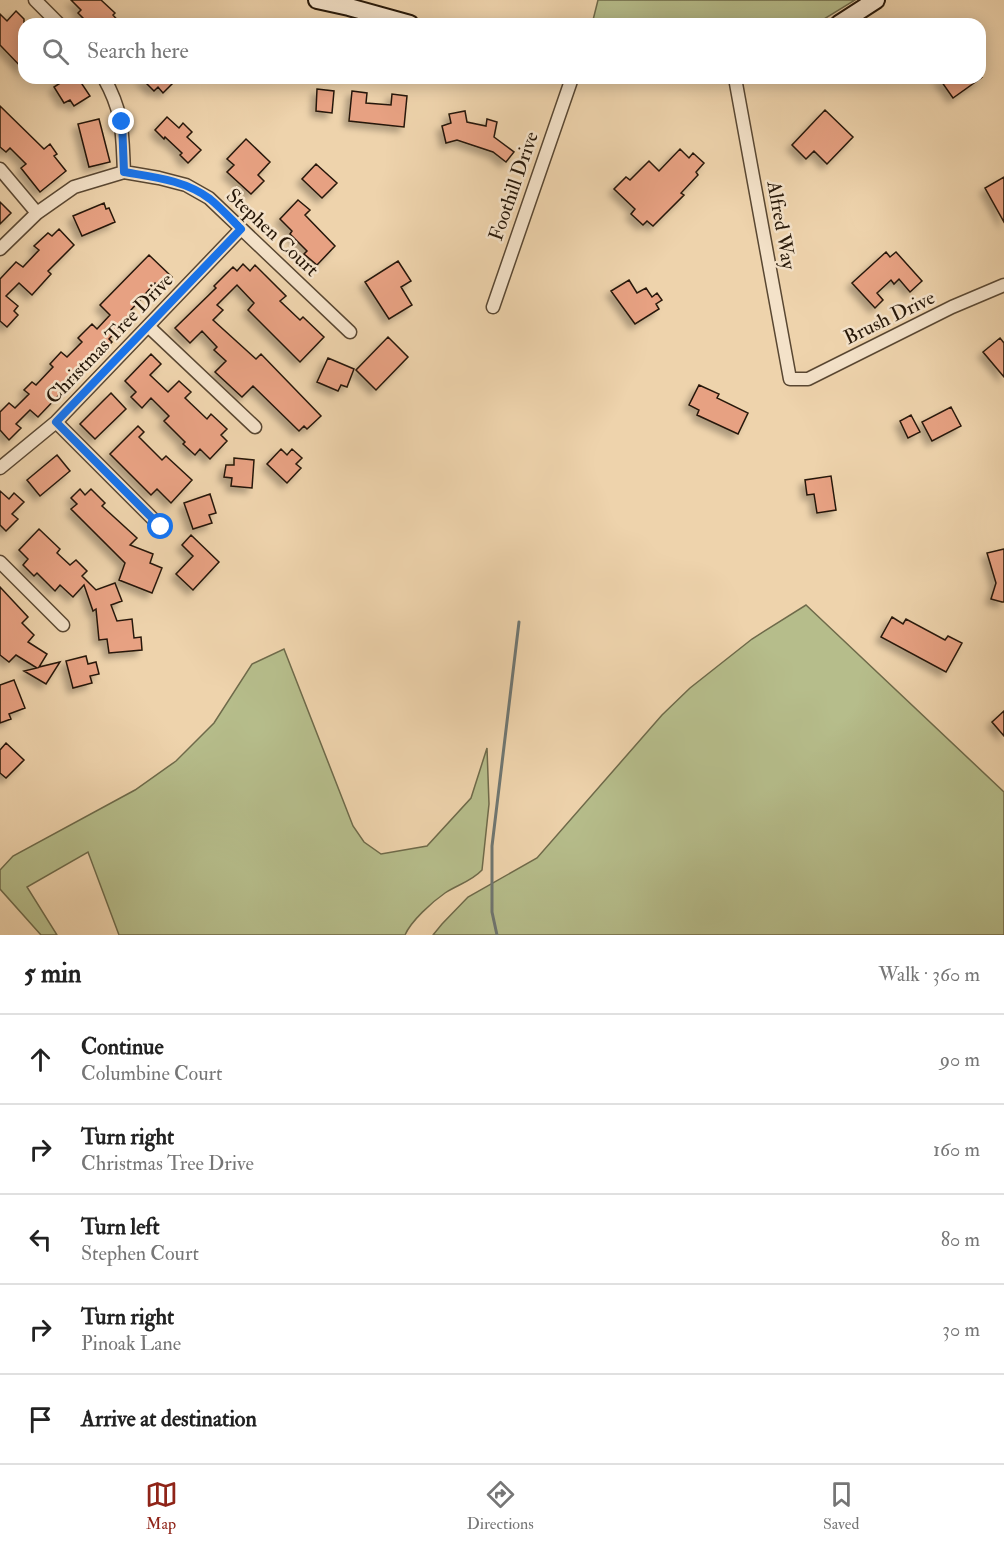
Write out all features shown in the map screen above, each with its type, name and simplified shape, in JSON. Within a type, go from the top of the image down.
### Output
[{"type":"street","points":[[34,0],[53,18]]},
{"type":"street","points":[[317,0],[388,18]]},
{"type":"street","points":[[848,18],[876,0]]},
{"type":"street","points":[[0,249],[38,213],[74,187],[124,172],[122,122],[116,99],[107,84]]},
{"type":"street","name":"Foothill Drive","points":[[493,307],[570,84]]},
{"type":"street","name":"Alfred Way","points":[[736,84],[790,379]]},
{"type":"street","points":[[0,169],[38,213]]},
{"type":"street","name":"Stephen Court","points":[[124,172],[186,185],[209,198],[350,332]]},
{"type":"street","name":"Christmas Tree Drive","points":[[0,468],[56,422],[241,229]]},
{"type":"street","name":"Brush Drive","points":[[790,379],[808,379],[1004,285]]},
{"type":"street","points":[[148,326],[255,427]]},
{"type":"street","points":[[56,422],[161,527]]},
{"type":"street","points":[[0,562],[63,625]]},
{"type":"green space","points":[[598,0],[855,0],[826,18],[594,18]]},
{"type":"green space","points":[[806,605],[1004,792],[1004,935],[433,935],[468,897],[537,858],[662,715],[690,688],[752,639]]},
{"type":"green space","points":[[284,649],[353,826],[364,842],[381,854],[427,846],[471,798],[487,748],[489,804],[482,870],[434,901],[417,918],[405,935],[119,935],[88,852],[27,887],[57,935],[41,935],[0,889],[0,870],[13,856],[135,790],[176,761],[214,723],[252,664]]},
{"type":"building","points":[[71,0],[101,0],[115,13],[113,15],[116,18],[83,18],[78,13],[81,10]]},
{"type":"building","points":[[16,11],[23,18],[18,18],[18,64],[0,45],[0,14],[7,21]]},
{"type":"building","points":[[59,84],[82,84],[90,96],[74,106],[70,100],[64,103],[54,87]]},
{"type":"building","points":[[147,84],[172,84],[163,93],[158,87],[154,91]]},
{"type":"building","points":[[943,84],[973,84],[953,98]]},
{"type":"building","points":[[317,89],[334,91],[332,113],[316,111]]},
{"type":"building","points":[[352,91],[367,93],[366,103],[391,105],[392,94],[407,96],[404,127],[349,121]]},
{"type":"building","points":[[0,106],[44,149],[50,144],[57,154],[54,156],[66,171],[40,192],[21,168],[26,164],[10,148],[6,152],[0,147]]},
{"type":"building","points":[[825,110],[853,137],[827,164],[814,151],[806,159],[792,145]]},
{"type":"building","points":[[465,111],[467,122],[486,126],[487,119],[497,122],[494,137],[514,152],[506,162],[493,152],[457,140],[446,143],[442,126],[451,123],[449,114]]},
{"type":"building","points":[[167,117],[179,128],[183,123],[192,132],[187,137],[201,150],[188,163],[180,155],[182,153],[155,130]]},
{"type":"building","points":[[99,119],[110,162],[89,167],[78,124]]},
{"type":"building","points":[[246,139],[270,162],[258,175],[264,181],[251,194],[227,172],[234,165],[227,159]]},
{"type":"building","points":[[680,149],[689,158],[693,153],[704,163],[696,172],[698,175],[681,193],[684,195],[653,226],[647,221],[643,225],[631,214],[635,209],[614,189],[626,177],[630,180],[649,161],[659,171]]},
{"type":"building","points":[[316,164],[337,183],[322,198],[302,179]]},
{"type":"building","points":[[1004,177],[1004,222],[985,188]]},
{"type":"building","points":[[298,200],[310,210],[305,215],[335,246],[317,265],[304,254],[307,251],[290,234],[292,231],[280,219]]},
{"type":"building","points":[[0,202],[11,213],[0,224]]},
{"type":"building","points":[[104,203],[106,209],[109,208],[115,222],[82,236],[73,216]]},
{"type":"building","points":[[59,229],[74,245],[48,271],[51,274],[32,295],[19,283],[6,296],[18,306],[14,311],[18,315],[7,327],[0,321],[0,279],[16,262],[23,267],[39,250],[34,246],[48,233],[52,236]]},
{"type":"building","points":[[886,252],[890,257],[896,252],[922,281],[910,292],[899,279],[894,284],[891,280],[877,293],[883,300],[875,308],[852,283]]},
{"type":"building","points":[[149,255],[172,277],[161,288],[155,283],[131,310],[137,316],[124,329],[121,326],[109,339],[112,342],[97,357],[92,352],[78,367],[82,371],[38,417],[30,410],[16,424],[21,428],[9,440],[0,430],[0,412],[9,403],[15,408],[29,394],[24,390],[32,382],[36,385],[53,367],[50,364],[61,352],[67,357],[82,342],[78,338],[92,324],[97,329],[110,315],[100,305]]},
{"type":"building","points":[[398,261],[411,281],[401,287],[412,305],[389,319],[365,282]]},
{"type":"building","points":[[243,264],[250,271],[255,265],[286,296],[280,301],[300,320],[303,317],[324,337],[300,362],[248,310],[254,303],[237,285],[217,305],[223,310],[213,320],[256,359],[261,354],[321,416],[307,429],[304,426],[299,431],[253,386],[242,397],[215,372],[226,361],[214,350],[217,347],[202,331],[190,343],[175,328],[216,288],[214,286],[233,267],[237,271]]},
{"type":"building","points":[[629,280],[637,293],[646,288],[652,297],[657,293],[662,300],[656,304],[659,309],[635,324],[611,291]]},
{"type":"building","points":[[388,337],[408,357],[376,390],[356,370]]},
{"type":"building","points":[[1000,338],[1004,343],[1004,377],[983,352]]},
{"type":"building","points":[[151,354],[161,364],[150,375],[168,392],[179,381],[191,392],[185,398],[207,419],[211,414],[227,429],[221,435],[227,441],[210,459],[200,449],[195,455],[183,444],[185,442],[164,421],[169,416],[151,398],[142,408],[131,397],[136,392],[125,381]]},
{"type":"building","points":[[328,358],[354,369],[347,387],[341,385],[338,391],[317,382]]},
{"type":"building","points":[[699,385],[719,394],[717,398],[748,413],[738,434],[697,415],[699,410],[689,405]]},
{"type":"building","points":[[111,393],[126,409],[95,439],[80,424]]},
{"type":"building","points":[[951,407],[961,426],[932,441],[922,422]]},
{"type":"building","points":[[911,415],[920,432],[908,438],[900,421]]},
{"type":"building","points":[[138,426],[144,432],[139,437],[162,460],[166,456],[192,480],[171,503],[157,489],[151,495],[110,454]]},
{"type":"building","points":[[281,449],[287,455],[292,449],[302,458],[296,464],[301,468],[287,483],[267,464]]},
{"type":"building","points":[[57,455],[70,471],[40,496],[27,480]]},
{"type":"building","points":[[234,458],[254,460],[252,488],[231,486],[232,478],[224,477],[226,465],[234,465]]},
{"type":"building","points":[[831,476],[836,510],[817,513],[814,494],[807,495],[805,480]]},
{"type":"building","points":[[80,489],[85,495],[91,489],[105,503],[102,506],[137,538],[130,545],[153,554],[150,563],[162,568],[152,593],[119,580],[125,563],[71,509],[77,504],[71,498]]},
{"type":"building","points":[[0,491],[9,499],[14,493],[24,502],[12,514],[18,519],[6,531],[0,525]]},
{"type":"building","points":[[210,494],[216,513],[209,515],[212,523],[193,529],[184,503]]},
{"type":"building","points":[[39,529],[60,549],[57,553],[70,565],[76,560],[87,571],[82,576],[96,590],[115,583],[122,601],[111,605],[117,621],[132,619],[134,638],[141,637],[142,650],[109,653],[107,639],[99,640],[96,609],[93,611],[84,585],[73,597],[60,585],[55,591],[37,573],[34,576],[23,565],[28,559],[19,550]]},
{"type":"building","points":[[191,535],[219,562],[193,590],[176,574],[193,556],[182,545]]},
{"type":"building","points":[[1004,549],[1004,602],[1002,602],[991,599],[996,583],[987,553]]},
{"type":"building","points":[[0,587],[28,617],[22,623],[34,635],[28,642],[47,654],[39,667],[60,662],[46,684],[24,671],[37,668],[16,655],[9,662],[0,655]]},
{"type":"building","points":[[892,617],[903,624],[906,619],[945,640],[948,636],[962,643],[946,672],[881,637]]},
{"type":"building","points":[[86,656],[88,664],[96,662],[99,674],[90,676],[92,683],[73,688],[66,661]]},
{"type":"building","points":[[14,680],[25,708],[9,714],[11,719],[0,723],[0,685]]},
{"type":"building","points":[[1004,711],[1004,736],[992,722]]},
{"type":"building","points":[[6,743],[24,760],[6,778],[0,773],[0,750]]},
{"type":"waterway","points":[[497,935],[492,912],[492,846],[519,622]]},
{"type":"route","points":[[122,122],[124,172],[186,185],[209,198],[241,229],[56,422],[161,527]]}]
